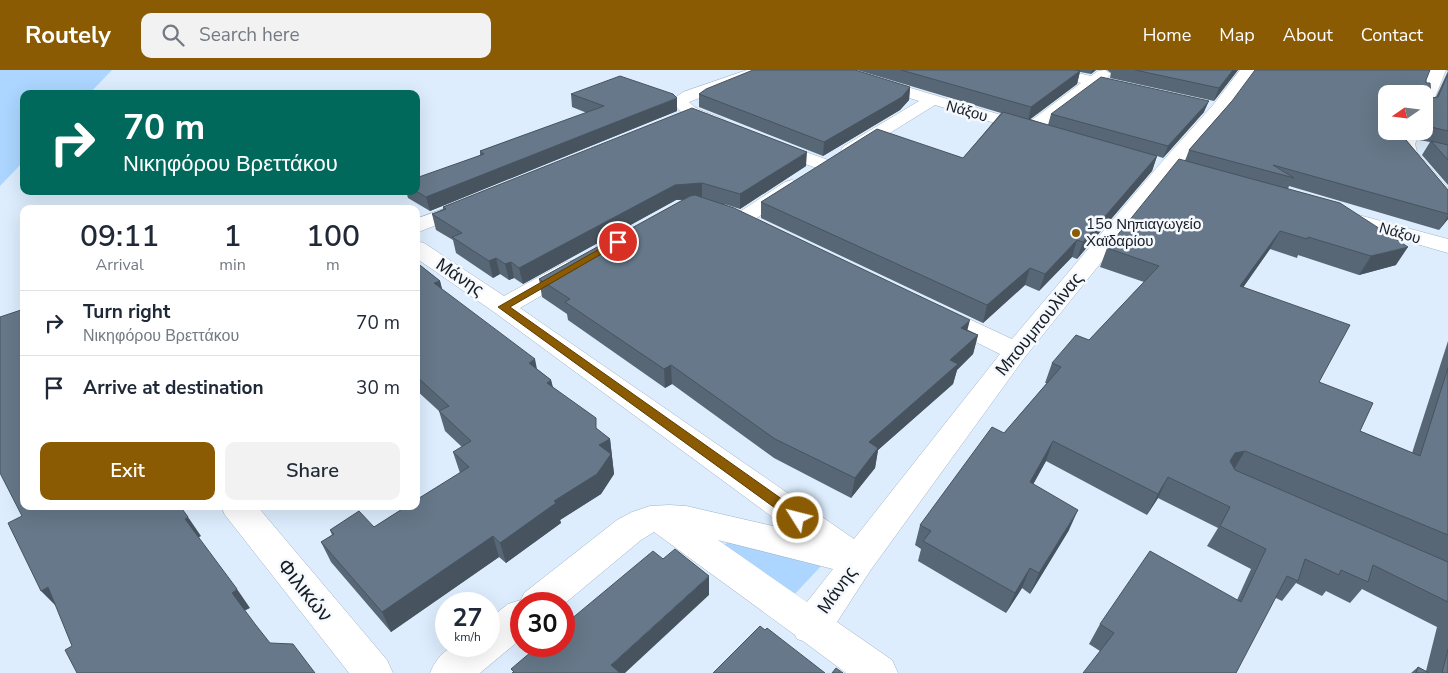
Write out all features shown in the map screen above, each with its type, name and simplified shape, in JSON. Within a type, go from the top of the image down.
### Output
[{"type":"street","points":[[674,121],[686,107],[688,95],[762,70]]},
{"type":"street","name":"Νάξου","points":[[834,70],[1049,134]]},
{"type":"street","points":[[1044,70],[1142,92]]},
{"type":"street","points":[[1031,129],[1108,70]]},
{"type":"street","name":"Μπουμπουλίνας","points":[[858,561],[1016,351],[1167,168],[1219,110],[1248,70]]},
{"type":"street","points":[[1438,70],[1440,89]]},
{"type":"street","points":[[769,232],[733,216],[824,166],[932,100]]},
{"type":"street","points":[[1200,105],[1219,110]]},
{"type":"street","points":[[686,107],[736,131]]},
{"type":"street","points":[[754,138],[824,166]]},
{"type":"street","points":[[1413,141],[1408,152],[1448,201]]},
{"type":"street","points":[[420,225],[481,201]]},
{"type":"street","name":"Νάξου","points":[[1326,212],[1448,246]]},
{"type":"street","name":"Μάνης","points":[[420,251],[503,307],[858,561],[836,594],[810,626],[878,673]]},
{"type":"street","points":[[503,307],[589,259]]},
{"type":"street","points":[[918,304],[1016,351]]},
{"type":"street","name":"Φιλικών","points":[[240,510],[373,673]]},
{"type":"street","points":[[552,592],[629,530],[645,520],[659,517],[686,519],[858,561]]},
{"type":"street","points":[[659,517],[810,626]]},
{"type":"street","points":[[500,633],[510,625]]},
{"type":"street","points":[[450,673],[470,657]]},
{"type":"shaded area","points":[[0,70],[112,70],[93,90],[20,90],[20,165],[0,186]]},
{"type":"shaded area","points":[[734,540],[754,543],[821,566],[794,595],[720,546]]},
{"type":"building","points":[[753,70],[855,70],[910,87],[902,97],[824,142],[699,94],[706,89]]},
{"type":"building","points":[[901,70],[1075,70],[1080,71],[1031,107]]},
{"type":"building","points":[[1135,70],[1233,70],[1219,88]]},
{"type":"building","points":[[1255,70],[1430,70],[1426,83],[1430,83],[1430,85],[1378,85],[1378,140],[1406,140],[1448,190],[1448,214],[1273,165],[1294,178],[1189,150],[1232,101]]},
{"type":"building","points":[[1448,74],[1448,131],[1433,127],[1433,98],[1438,97]]},
{"type":"building","points":[[620,76],[673,94],[677,98],[426,197],[420,193],[420,177],[484,154],[480,151],[604,106],[571,94]]},
{"type":"building","points":[[1101,77],[1209,101],[1168,146],[1051,114]]},
{"type":"building","points":[[692,108],[807,152],[740,194],[702,183],[675,185],[519,268],[511,262],[505,264],[496,258],[489,261],[452,237],[462,233],[432,214],[446,209],[443,207]]},
{"type":"building","points":[[1003,112],[1157,156],[1083,242],[1077,240],[1045,274],[1030,268],[987,305],[761,202],[877,129],[963,158]]},
{"type":"building","points":[[1431,141],[1448,145],[1448,160]]},
{"type":"building","points":[[1179,159],[1340,203],[1408,247],[1371,256],[1308,237],[1307,239],[1280,231],[1240,286],[1350,325],[1319,382],[1373,403],[1360,431],[1420,456],[1448,368],[1448,535],[1245,451],[1235,453],[1230,461],[1235,470],[1448,562],[1448,602],[1373,565],[1368,582],[1341,570],[1339,575],[1305,559],[1298,581],[1287,576],[1236,673],[1083,673],[1114,633],[1100,624],[1150,551],[1241,602],[1266,549],[1220,526],[1230,507],[1168,477],[1158,494],[1053,441],[1030,482],[1078,510],[1039,573],[1030,568],[1015,593],[923,541],[931,531],[920,525],[992,427],[1004,433],[1061,367],[1052,363],[1076,335],[1089,340],[1159,266],[1107,248]]},
{"type":"building","points":[[695,195],[734,208],[970,320],[961,328],[978,335],[950,360],[958,364],[869,442],[878,448],[855,478],[775,439],[671,365],[664,369],[565,302],[570,299],[539,279]]},
{"type":"building","points":[[420,265],[440,281],[434,283],[535,359],[529,363],[551,380],[547,383],[596,418],[596,428],[610,439],[599,445],[611,454],[597,474],[554,501],[556,503],[500,543],[493,536],[382,612],[321,542],[334,534],[330,530],[359,511],[374,527],[401,510],[420,510],[420,498],[469,467],[453,452],[471,441],[439,411],[449,406],[420,380]]},
{"type":"building","points":[[20,310],[20,510],[183,510],[188,517],[185,519],[237,589],[232,593],[270,643],[293,644],[315,673],[77,673],[65,650],[72,646],[48,587],[41,591],[8,523],[22,516],[0,473],[0,317]]},
{"type":"building","points":[[675,549],[709,576],[611,665],[620,673],[512,673],[514,672],[511,669],[525,657],[575,657],[575,616],[653,551],[663,559]]},
{"type":"building","points":[[760,626],[765,630],[767,628],[825,673],[713,673]]},
{"type":"building","points":[[1448,649],[1448,673],[1442,673]]},
{"type":"building","points":[[1418,667],[1429,673],[1416,673]]},
{"type":"building","points":[[836,668],[843,673],[832,673]]},
{"type":"place","name":"15ο Νηπιαγωγείο Χαϊδαρίου","points":[[1076,233]]},
{"type":"route","points":[[618,242],[503,307],[798,518]]}]
